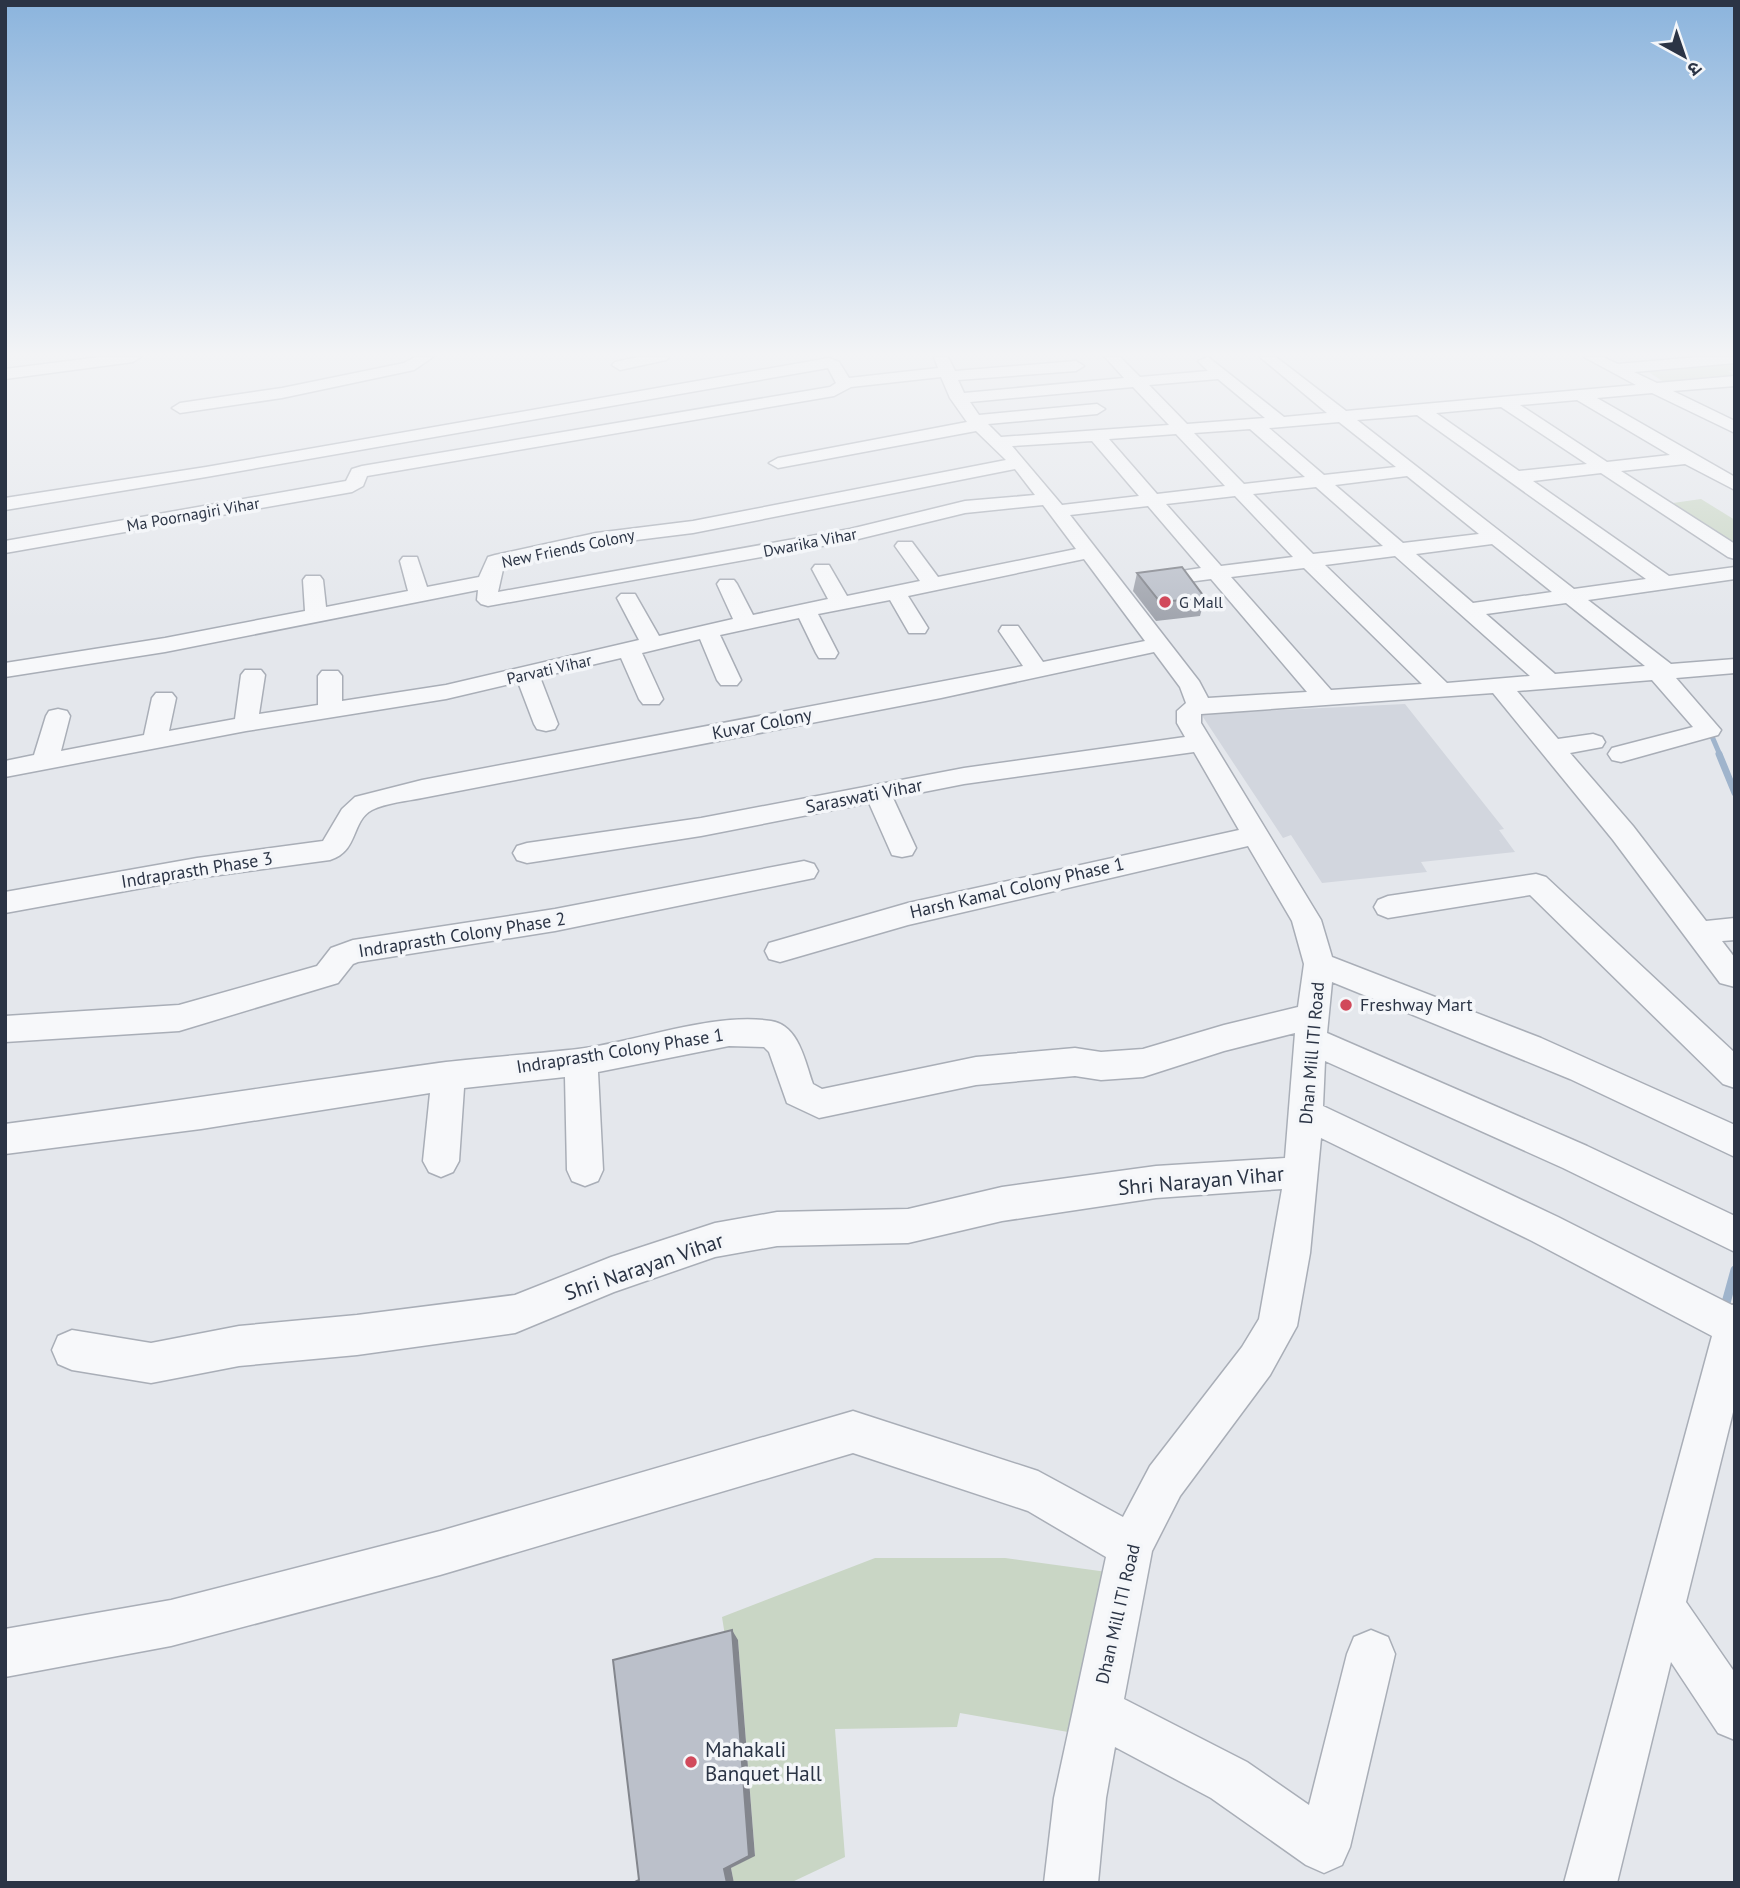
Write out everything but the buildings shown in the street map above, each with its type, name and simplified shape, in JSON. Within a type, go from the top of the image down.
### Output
[{"type":"street","points":[[5,504],[360,445]]},
{"type":"street","name":"Ma Poornagiri Vihar","points":[[5,547],[352,486],[357,482],[359,472],[374,468],[511,445]]},
{"type":"street","points":[[778,463],[867,445]]},
{"type":"street","points":[[1002,445],[1019,463],[1160,644],[1191,686],[1199,706],[1500,686],[1735,666]]},
{"type":"street","points":[[1105,445],[1325,698]]},
{"type":"street","points":[[1197,445],[1238,490],[1441,690]]},
{"type":"street","points":[[1279,445],[1550,681]]},
{"type":"street","points":[[1378,445],[1662,672],[1709,730],[1621,754]]},
{"type":"street","points":[[1471,445],[1664,582]]},
{"type":"street","points":[[1569,445],[1735,553]]},
{"type":"street","points":[[1666,445],[1735,485]]},
{"type":"street","points":[[1517,477],[1688,458]]},
{"type":"street","name":"New Friends Colony","points":[[5,670],[95,657],[488,582],[495,561],[596,539],[693,527],[1019,463]]},
{"type":"street","name":"Dwarika Vihar","points":[[488,582],[488,600],[850,535],[965,507],[1154,500],[1401,472]]},
{"type":"street","points":[[1114,584],[1494,538]]},
{"type":"street","points":[[905,546],[934,586]]},
{"type":"street","name":"Parvati Vihar","points":[[5,769],[330,709],[446,692],[707,631],[897,594],[1089,552]]},
{"type":"street","points":[[410,561],[419,595]]},
{"type":"street","points":[[822,569],[841,603]]},
{"type":"street","points":[[1469,610],[1735,573]]},
{"type":"street","points":[[313,580],[316,616]]},
{"type":"street","points":[[727,584],[746,624]]},
{"type":"street","points":[[897,594],[917,628]]},
{"type":"street","points":[[628,598],[652,644]]},
{"type":"street","points":[[806,611],[827,653]]},
{"type":"street","points":[[707,631],[729,680]]},
{"type":"street","points":[[1010,631],[1037,670]]},
{"type":"street","name":"Kuvar Colony","points":[[364,803],[422,789],[1160,644]]},
{"type":"street","points":[[629,650],[651,699]]},
{"type":"street","points":[[527,674],[546,724]]},
{"type":"street","points":[[246,724],[253,675]]},
{"type":"street","points":[[330,676],[330,709]]},
{"type":"street","points":[[1500,686],[1623,832],[1731,975],[1735,975]]},
{"type":"street","points":[[155,740],[164,698]]},
{"type":"street","name":"Dhan Mill ITI Road","points":[[1071,1883],[1080,1798],[1131,1546],[1165,1481],[1256,1361],[1277,1326],[1302,1174],[1319,964],[1306,920],[1189,723],[1189,711],[1199,706]]},
{"type":"street","points":[[45,762],[58,716]]},
{"type":"street","points":[[1552,748],[1593,742]]},
{"type":"street","name":"Saraswati Vihar","points":[[527,853],[701,827],[964,776],[1201,743]]},
{"type":"street","points":[[878,793],[902,848]]},
{"type":"street","name":"Indraprasth Phase 3","points":[[5,903],[197,868],[330,849],[339,844],[346,821],[364,803]]},
{"type":"street","name":"Harsh Kamal Colony Phase 1","points":[[780,951],[908,914],[1256,835]]},
{"type":"street","name":"Indraprasth Colony Phase 2","points":[[5,1029],[179,1018],[327,975],[342,956],[353,951],[555,920],[804,872]]},
{"type":"street","points":[[1388,907],[1536,884],[1735,1074]]},
{"type":"street","points":[[1700,933],[1735,929]]},
{"type":"street","points":[[1319,964],[1598,1076],[1735,1142]]},
{"type":"street","points":[[1312,1028],[1735,1235]]},
{"type":"street","name":"Indraprasth Colony Phase 1","points":[[5,1139],[201,1114],[448,1076],[581,1062],[729,1032],[772,1034],[783,1046],[799,1093],[819,1104],[976,1071],[1074,1062],[1101,1066],[1143,1063],[1224,1038],[1312,1028]]},
{"type":"street","points":[[581,1062],[585,1170]]},
{"type":"street","points":[[441,1161],[448,1076]]},
{"type":"street","points":[[1307,1115],[1545,1229],[1727,1322],[1661,1606],[1590,1883]]},
{"type":"street","name":"Shri Narayan Vihar","points":[[72,1350],[151,1363],[239,1346],[358,1335],[515,1314],[611,1275],[715,1240],[777,1230],[908,1226],[1002,1205],[1156,1182],[1262,1173],[1302,1174]]},
{"type":"street","points":[[5,1653],[171,1623],[440,1553],[853,1432],[1038,1493],[1131,1546]]},
{"type":"street","points":[[1661,1606],[1735,1716]]},
{"type":"street","points":[[1096,1710],[1230,1780],[1324,1847],[1371,1654]]},
{"type":"shaded area","points":[[1405,704],[1504,829],[1499,830],[1515,852],[1421,862],[1427,872],[1322,883],[1291,835],[1283,838],[1201,714]]},
{"type":"green space","points":[[1701,499],[1735,520],[1735,548],[1666,504]]},
{"type":"green space","points":[[875,1558],[1005,1558],[1107,1572],[1068,1732],[960,1713],[957,1727],[835,1729],[845,1857],[790,1883],[734,1883],[731,1868],[755,1855],[738,1640],[726,1642],[722,1617]]},
{"type":"waterway","points":[[1711,734],[1720,755]]},
{"type":"waterway","points":[[1719,754],[1735,793]]},
{"type":"waterway","points":[[1724,1310],[1735,1270]]},
{"type":"place","name":"G Mall","points":[[1165,602]]},
{"type":"place","name":"Freshway Mart","points":[[1346,1005]]},
{"type":"place","name":"Mahakali Banquet Hall","points":[[691,1762]]}]
